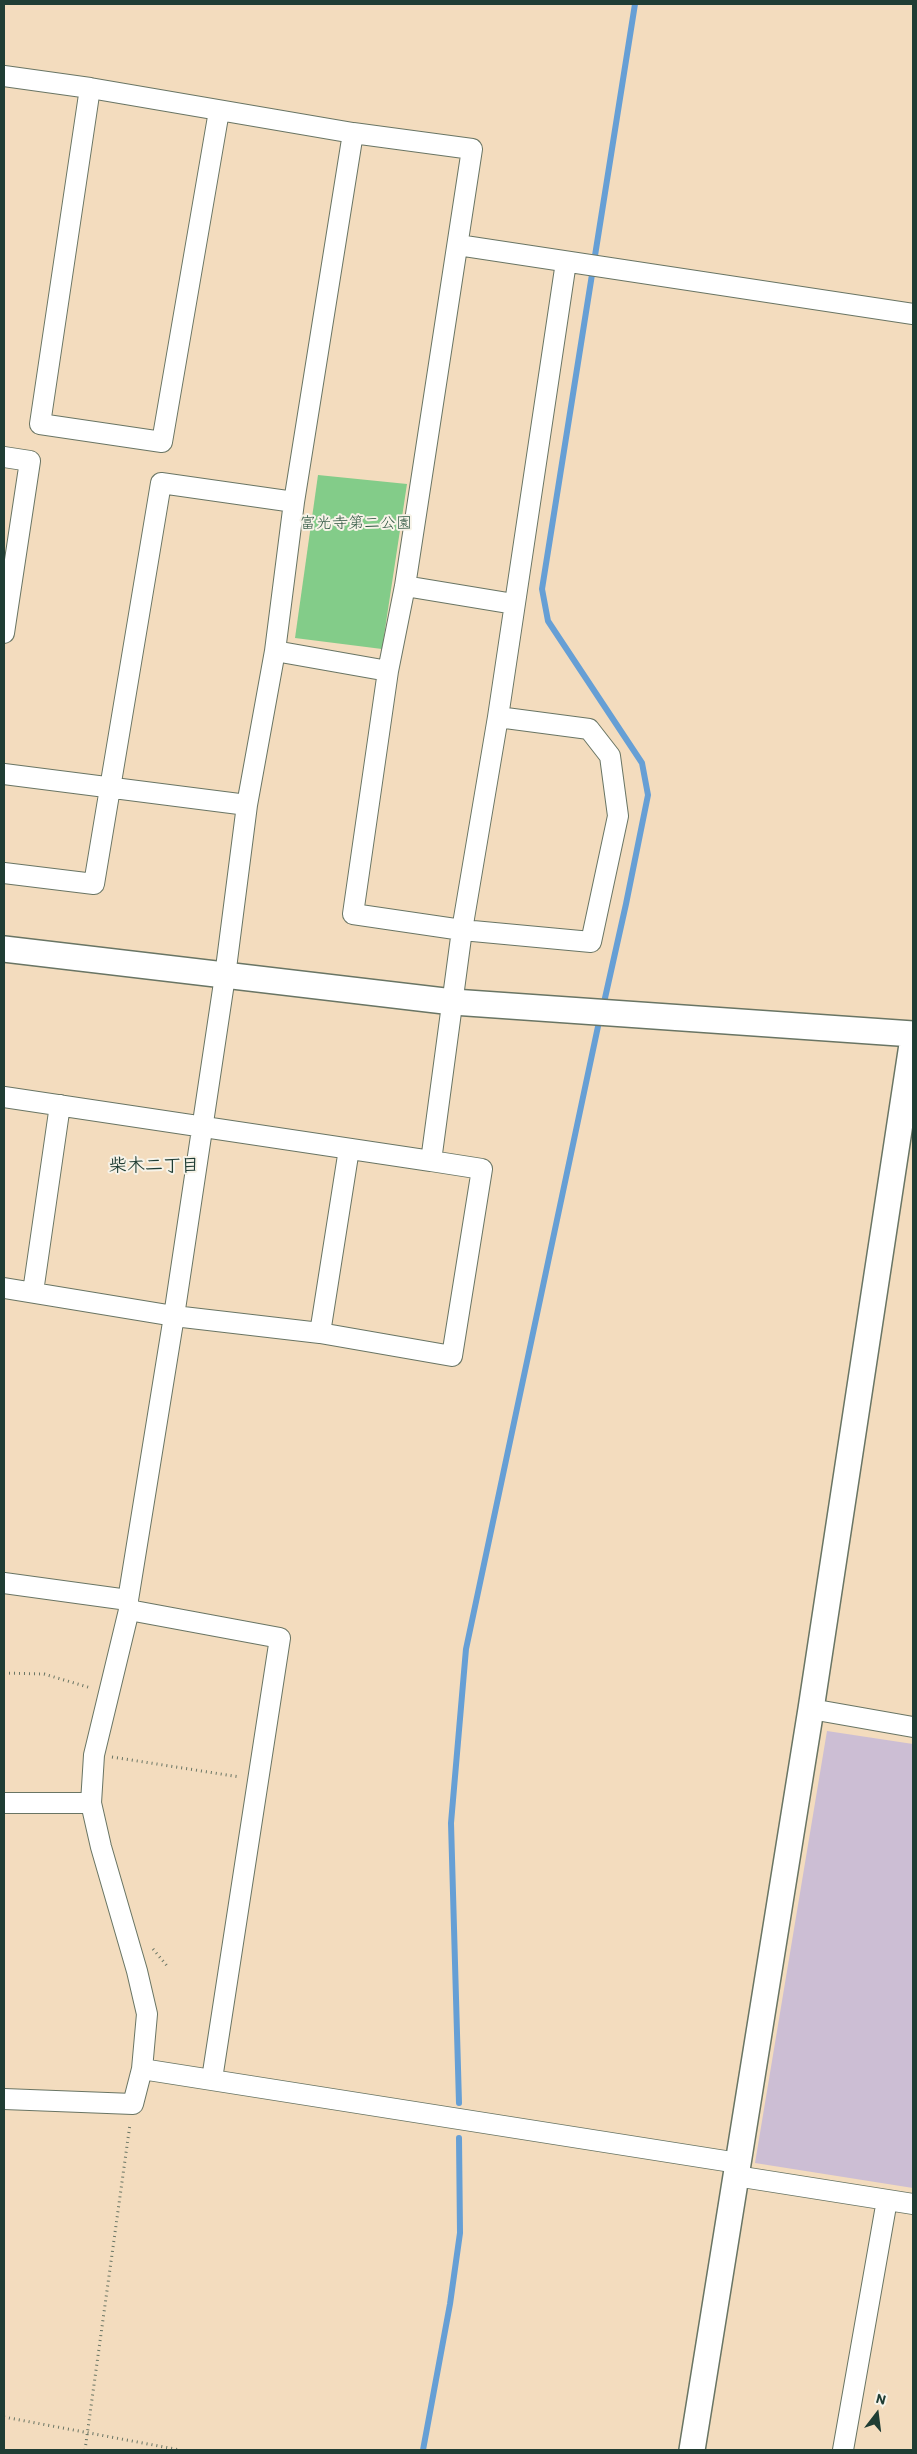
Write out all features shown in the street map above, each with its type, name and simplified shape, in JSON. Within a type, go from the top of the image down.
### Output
[{"type":"street","points":[[4,76],[90,88],[353,133],[472,149],[405,586],[388,671],[353,914],[462,930],[591,942],[618,816],[610,756],[589,729],[498,717]]},
{"type":"street","points":[[90,88],[40,424],[162,442],[219,111]]},
{"type":"street","points":[[4,2099],[132,2104],[142,2069],[147,2014],[137,1971],[101,1847],[91,1802],[94,1755],[111,1694],[129,1605],[225,976],[248,805],[275,651],[294,502],[353,133]]},
{"type":"street","points":[[458,245],[913,314]]},
{"type":"street","points":[[431,1161],[462,930],[571,263]]},
{"type":"street","points":[[4,457],[30,461],[4,633]]},
{"type":"street","points":[[4,873],[94,884],[112,788],[161,483],[294,502]]},
{"type":"street","points":[[405,586],[514,604]]},
{"type":"street","points":[[275,651],[388,671]]},
{"type":"street","points":[[4,774],[248,805]]},
{"type":"street","points":[[4,949],[453,1002],[913,1036],[811,1709],[692,2450]]},
{"type":"street","points":[[4,1097],[202,1125],[482,1169],[452,1356],[320,1333],[174,1316],[4,1288]]},
{"type":"street","points":[[33,1292],[60,1105]]},
{"type":"street","points":[[320,1333],[349,1148]]},
{"type":"street","points":[[4,1583],[129,1605],[280,1638],[212,2079]]},
{"type":"street","points":[[811,1709],[913,1727]]},
{"type":"street","points":[[4,1803],[91,1802]]},
{"type":"street","points":[[142,2069],[212,2079],[737,2169],[913,2204]]},
{"type":"street","points":[[843,2450],[887,2200]]},
{"type":"path","points":[[4,1673],[44,1674],[111,1694]]},
{"type":"path","points":[[94,1755],[258,1780]]},
{"type":"path","points":[[85,2450],[89,2433],[132,2104]]},
{"type":"path","points":[[4,2417],[180,2450]]},
{"type":"shaded area","points":[[827,1731],[913,1744],[913,2188],[755,2163]]},
{"type":"green space","name":"富光寺第二公園","points":[[318,475],[407,484],[382,649],[295,638]]},
{"type":"waterway","points":[[603,1007],[648,795],[642,763],[548,621],[542,589],[635,4]]},
{"type":"waterway","points":[[459,2103],[451,1823],[466,1649],[600,1017]]},
{"type":"waterway","points":[[423,2450],[450,2304],[460,2233],[459,2138]]},
{"type":"district","name":"柴木二丁目","points":[[154,1166]]}]
